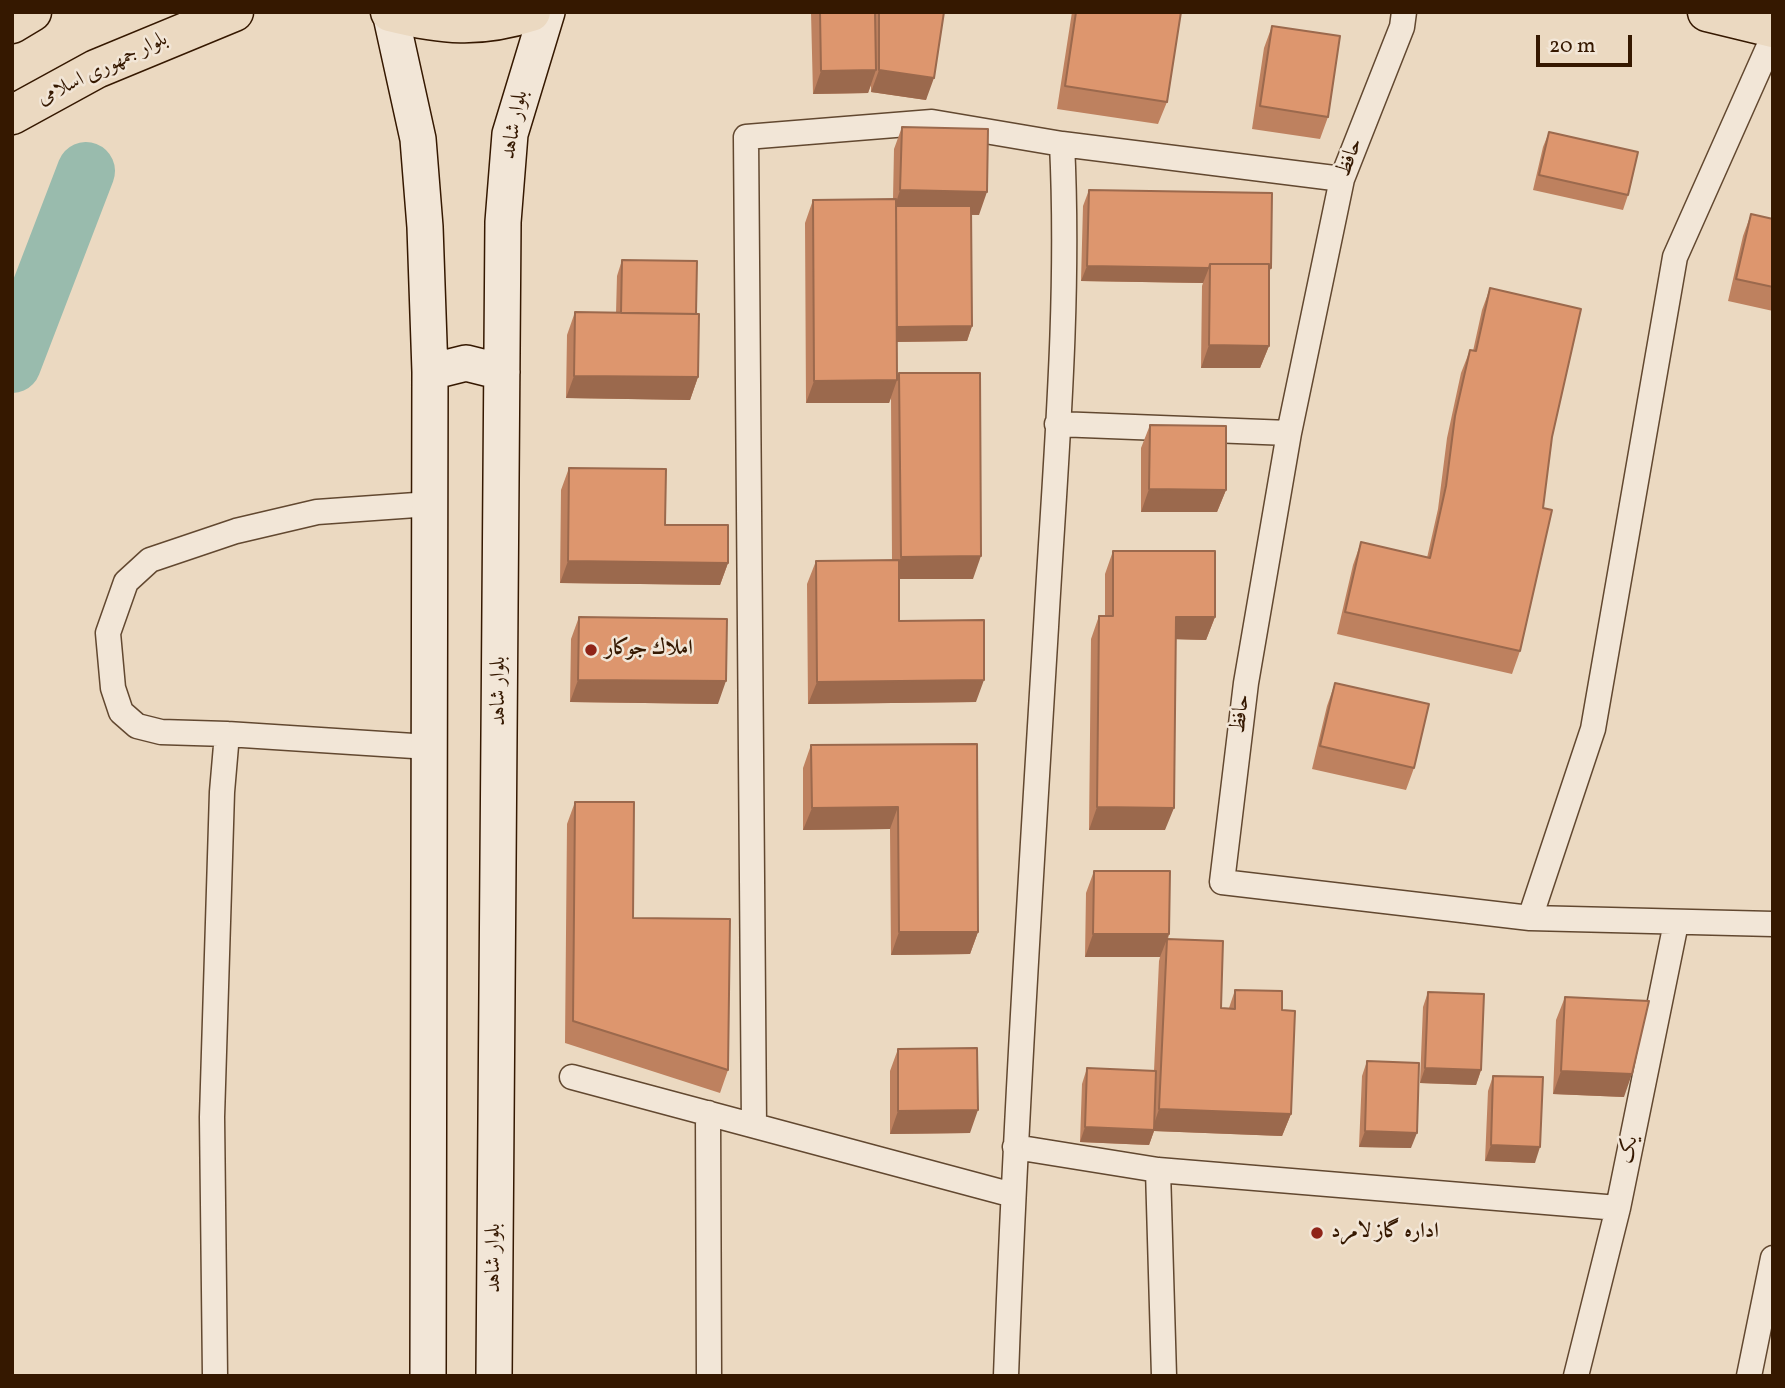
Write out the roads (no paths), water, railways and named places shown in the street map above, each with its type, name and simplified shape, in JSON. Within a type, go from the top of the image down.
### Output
[{"type":"main road","points":[[12,24],[32,12]]},
{"type":"main road","name":"بلوار جمهوری اسلامی","points":[[12,115],[96,69],[234,12]]},
{"type":"main road","points":[[428,1376],[430,372],[425,227],[418,139],[390,12],[443,24],[497,23],[531,12]]},
{"type":"main road","name":"بلوار شاهد","points":[[494,1376],[503,222],[510,134],[547,12]]},
{"type":"main road","points":[[1707,12],[1773,28]]},
{"type":"main road","points":[[430,372],[466,363],[502,372]]},
{"type":"street","name":"حافظ","points":[[1404,12],[1402,27],[1342,179],[1289,433],[1246,682],[1222,882],[1530,918],[1773,924]]},
{"type":"street","points":[[1530,918],[1593,729],[1675,257],[1773,37]]},
{"type":"street","points":[[754,1125],[746,137],[932,122],[1062,144],[1342,179]]},
{"type":"street","points":[[1006,1376],[1015,1147],[1058,424],[1065,195],[1062,144]]},
{"type":"street","points":[[1058,424],[1289,433]]},
{"type":"street","points":[[429,747],[161,732],[137,726],[121,712],[113,688],[108,633],[126,582],[150,560],[236,531],[317,512],[430,505]]},
{"type":"street","points":[[215,1376],[212,1117],[222,792],[227,734]]},
{"type":"street","name":"یک","points":[[1576,1376],[1618,1208],[1676,923]]},
{"type":"street","points":[[572,1077],[1013,1195]]},
{"type":"street","points":[[708,1113],[709,1376]]},
{"type":"street","points":[[1015,1147],[1158,1170],[1618,1208]]},
{"type":"street","points":[[1158,1170],[1164,1376]]},
{"type":"street","points":[[1749,1376],[1773,1258]]},
{"type":"waterway","points":[[12,364],[86,171]]},
{"type":"place","name":"املاك جوكار","points":[[591,650]]},
{"type":"place","name":"اداره گاز لامرد","points":[[1317,1233]]}]
